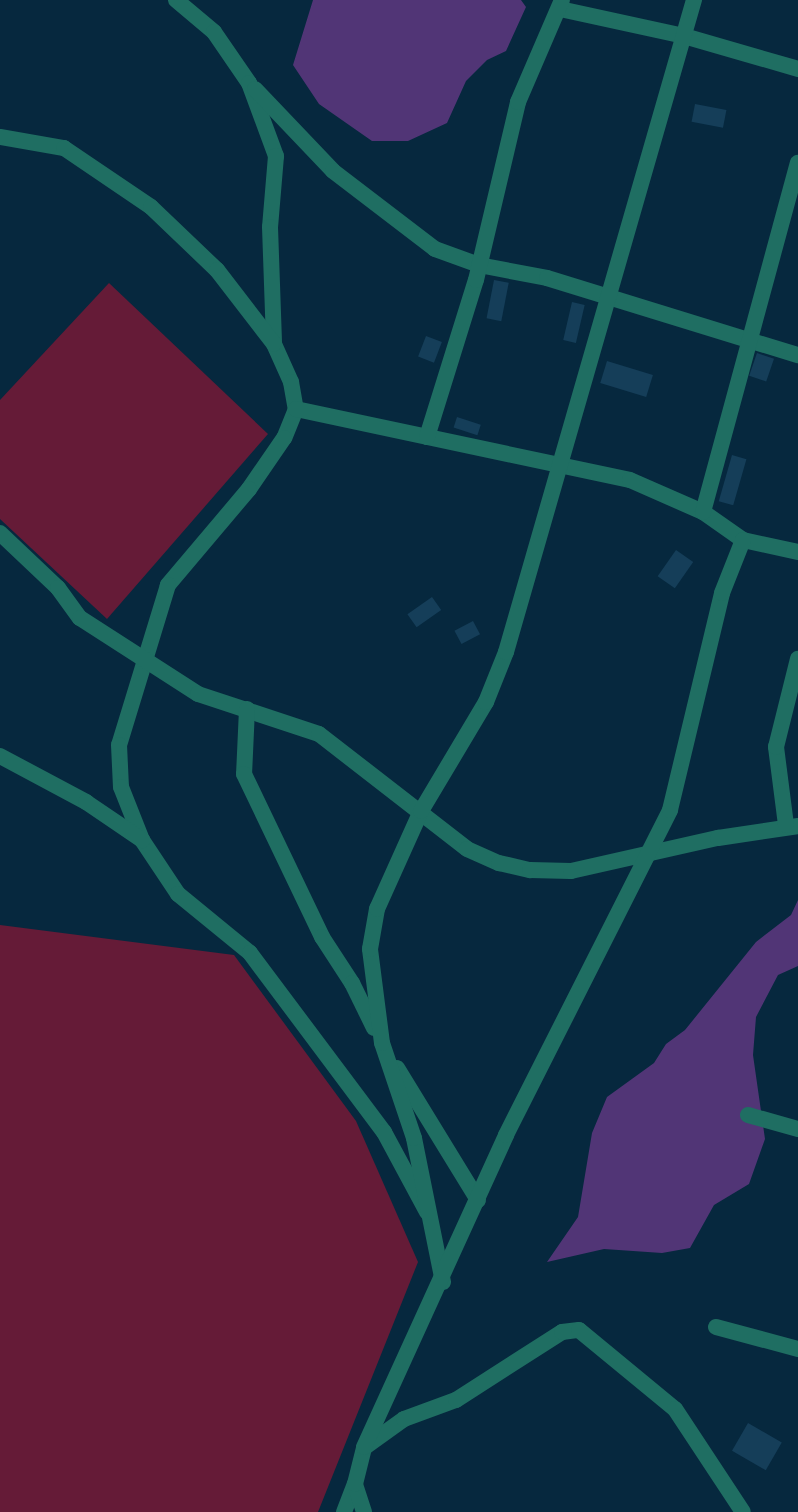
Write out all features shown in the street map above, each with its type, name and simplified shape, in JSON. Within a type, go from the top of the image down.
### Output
[{"type":"street","points":[[176,0],[214,32],[249,83],[333,171],[435,249],[479,265],[547,278],[798,355]]},
{"type":"street","points":[[443,1282],[414,1138],[382,1042],[370,949],[377,909],[421,811],[486,702],[506,652],[611,299],[694,0]]},
{"type":"street","points":[[427,437],[479,265],[518,102],[561,4],[798,69]]},
{"type":"street","points":[[249,83],[276,156],[270,227],[274,344]]},
{"type":"street","points":[[0,137],[64,148],[151,207],[217,270],[274,344],[291,382],[296,409],[284,438],[249,488],[168,585],[119,745],[121,787],[142,840],[178,894],[250,953],[384,1132],[427,1212]]},
{"type":"street","points":[[704,512],[798,163]]},
{"type":"street","points":[[296,409],[560,468],[630,480],[704,512],[743,540],[798,552]]},
{"type":"street","points":[[0,533],[58,588],[80,618],[147,658],[198,694],[319,734],[467,849],[530,870],[606,866],[652,852],[792,826],[776,747],[798,659]]},
{"type":"street","points":[[344,1512],[355,1484],[364,1447],[443,1282],[478,1200],[558,1030],[652,852],[670,810],[722,593],[743,540]]},
{"type":"street","points":[[247,709],[244,774],[322,937],[352,982],[382,1042],[478,1200]]},
{"type":"street","points":[[0,756],[86,802],[142,840]]},
{"type":"street","points":[[748,1115],[798,1129]]},
{"type":"street","points":[[716,1327],[798,1349]]},
{"type":"street","points":[[364,1447],[404,1419],[456,1400],[562,1332],[579,1330],[675,1409],[743,1512]]},
{"type":"street","points":[[355,1484],[365,1512]]},
{"type":"shaded area","points":[[313,0],[521,0],[526,7],[506,51],[487,60],[466,81],[447,123],[408,141],[372,141],[319,104],[293,65]]},
{"type":"shaded area","points":[[109,283],[268,434],[107,619],[0,519],[0,400]]},
{"type":"shaded area","points":[[798,900],[798,966],[778,975],[756,1017],[753,1055],[765,1139],[749,1184],[714,1205],[690,1248],[662,1253],[604,1249],[547,1262],[578,1217],[592,1133],[607,1097],[654,1063],[666,1044],[685,1030],[756,942],[791,915]]},
{"type":"shaded area","points":[[0,925],[234,955],[356,1121],[418,1262],[318,1512],[0,1512]]},
{"type":"building","points":[[695,104],[726,110],[723,128],[692,122]]},
{"type":"building","points":[[494,280],[509,283],[501,321],[487,318]]},
{"type":"building","points":[[572,302],[585,305],[576,343],[563,340]]},
{"type":"building","points":[[426,336],[442,342],[434,363],[418,357]]},
{"type":"building","points":[[757,353],[774,359],[766,382],[749,376]]},
{"type":"building","points":[[607,361],[653,375],[646,397],[600,383]]},
{"type":"building","points":[[457,417],[481,425],[477,435],[454,427]]},
{"type":"building","points":[[732,455],[746,459],[733,505],[719,501]]},
{"type":"building","points":[[676,550],[693,562],[675,588],[658,576]]},
{"type":"building","points":[[432,597],[441,610],[417,627],[407,614]]},
{"type":"building","points":[[473,621],[480,634],[462,644],[454,631]]},
{"type":"building","points":[[748,1423],[782,1442],[766,1470],[732,1451]]}]
